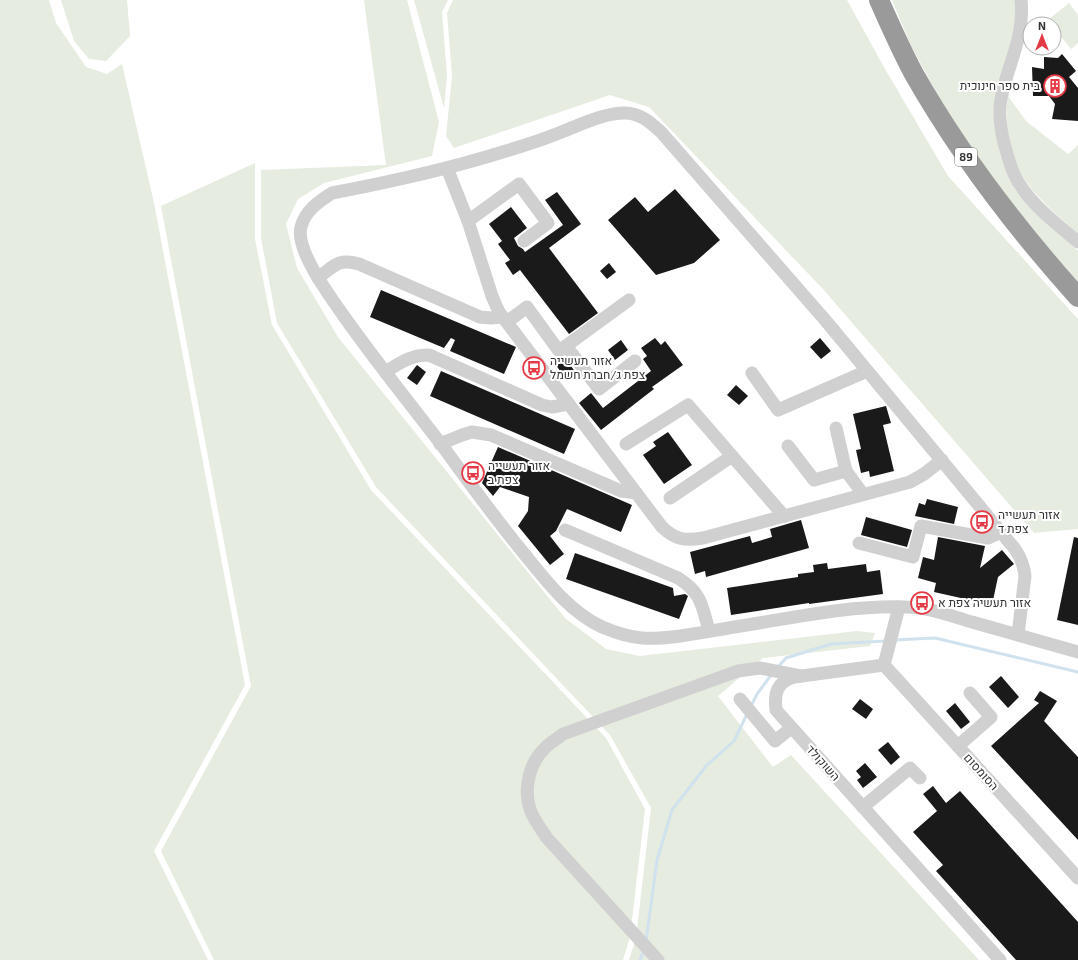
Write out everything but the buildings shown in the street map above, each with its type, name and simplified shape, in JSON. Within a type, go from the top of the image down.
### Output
[{"type":"highway","name":"89","points":[[879,0],[913,72],[937,113],[967,158],[1015,223],[1078,297]]},
{"type":"street","points":[[1021,0],[1022,20],[1019,36],[1002,95],[1000,111],[1000,125],[1006,152],[1014,174],[1022,187],[1050,217],[1078,242]]},
{"type":"street","points":[[1018,635],[1025,576],[1021,558],[942,460],[867,371],[649,120],[637,114],[624,113],[602,117],[538,141],[447,168],[332,193],[316,203],[307,214],[301,228],[301,239],[318,278],[366,349],[505,530],[546,580],[585,618],[602,627],[624,635],[643,638],[709,631],[858,607],[910,606],[1078,652]]},
{"type":"street","points":[[447,168],[468,221],[492,296],[499,312],[662,527],[670,535],[689,540],[703,538],[910,482],[924,474],[942,460]]},
{"type":"street","points":[[468,221],[519,184],[548,223],[524,241]]},
{"type":"street","points":[[318,278],[340,262],[349,261],[360,264],[480,317],[505,319],[528,307],[559,352],[629,300]]},
{"type":"street","points":[[566,346],[599,389],[635,361]]},
{"type":"street","points":[[385,372],[407,359],[418,355],[428,355],[542,405],[552,407],[569,404]]},
{"type":"street","points":[[752,373],[778,410],[867,371]]},
{"type":"street","points":[[626,444],[688,405],[784,516]]},
{"type":"street","points":[[836,428],[846,471],[863,494]]},
{"type":"street","points":[[440,444],[472,432],[491,435],[621,491],[636,493]]},
{"type":"street","points":[[788,446],[814,480],[846,471]]},
{"type":"street","points":[[670,498],[732,456]]},
{"type":"street","points":[[859,543],[913,557],[921,526],[988,538],[1001,532]]},
{"type":"street","points":[[565,530],[678,578],[689,585],[698,596],[709,631]]},
{"type":"street","points":[[884,665],[899,606]]},
{"type":"street","name":"השוקולד","points":[[884,665],[787,679],[780,685],[776,696],[776,710],[1000,960]]},
{"type":"street","name":"הסומסום","points":[[884,665],[1078,878]]},
{"type":"street","points":[[658,960],[547,838],[538,824],[530,809],[528,796],[529,779],[533,764],[545,748],[563,734],[738,671],[760,668],[801,676]]},
{"type":"street","points":[[958,746],[991,718],[970,694]]},
{"type":"street","points":[[740,699],[775,741],[791,728]]},
{"type":"street","points":[[863,807],[910,768],[920,778]]},
{"type":"shaded area","points":[[0,0],[49,0],[56,23],[86,67],[107,74],[122,64],[154,203],[245,685],[154,851],[208,960],[0,960]]},
{"type":"shaded area","points":[[61,0],[127,0],[130,36],[106,61],[89,59],[74,41]]},
{"type":"shaded area","points":[[364,0],[407,0],[439,122],[432,156],[324,183],[298,199],[286,224],[297,268],[338,337],[565,618],[606,649],[640,656],[857,631],[875,633],[870,646],[763,658],[718,696],[773,767],[791,755],[979,960],[629,960],[636,938],[651,808],[610,735],[376,487],[277,323],[261,238],[261,170],[386,165]]},
{"type":"shaded area","points":[[414,0],[448,0],[442,12],[447,76],[444,108]]},
{"type":"shaded area","points":[[453,0],[847,0],[885,69],[948,176],[1078,319],[1078,529],[1034,533],[822,288],[649,107],[610,95],[454,148],[446,136],[452,76],[447,13]]},
{"type":"shaded area","points":[[892,0],[1015,0],[1013,35],[993,111],[994,126],[1000,154],[1008,177],[1016,191],[1045,222],[1078,251],[1078,288],[1004,198],[944,106],[911,46]]},
{"type":"shaded area","points":[[1069,3],[1078,15],[1078,43],[1071,49],[1062,38],[1062,16],[1053,16]]},
{"type":"shaded area","points":[[1008,96],[1026,121],[1068,154],[1078,145],[1078,234],[1039,198],[1022,175],[1010,142],[1007,119]]},
{"type":"shaded area","points":[[255,163],[255,239],[272,325],[371,490],[606,738],[645,809],[630,937],[623,960],[214,960],[161,851],[251,686],[161,206]]},
{"type":"waterway","points":[[894,640],[935,638],[1078,672]]},
{"type":"waterway","points":[[777,668],[786,658],[831,644],[886,641]]},
{"type":"waterway","points":[[751,706],[757,694],[772,674]]},
{"type":"waterway","points":[[646,941],[657,860],[672,810],[706,766],[734,741],[748,712]]},
{"type":"waterway","points":[[640,960],[644,950]]},
{"type":"place","name":"בית ספר חינוכית","points":[[1055,86]]},
{"type":"place","name":"אזור תעשייה צפת ג/חברת חשמל","points":[[534,368]]},
{"type":"place","name":"אזור תעשייה צפת ב","points":[[473,473]]},
{"type":"place","name":"אזור תעשייה צפת ד","points":[[982,522]]},
{"type":"place","name":"אזור תעשיה צפת א","points":[[922,603]]}]
